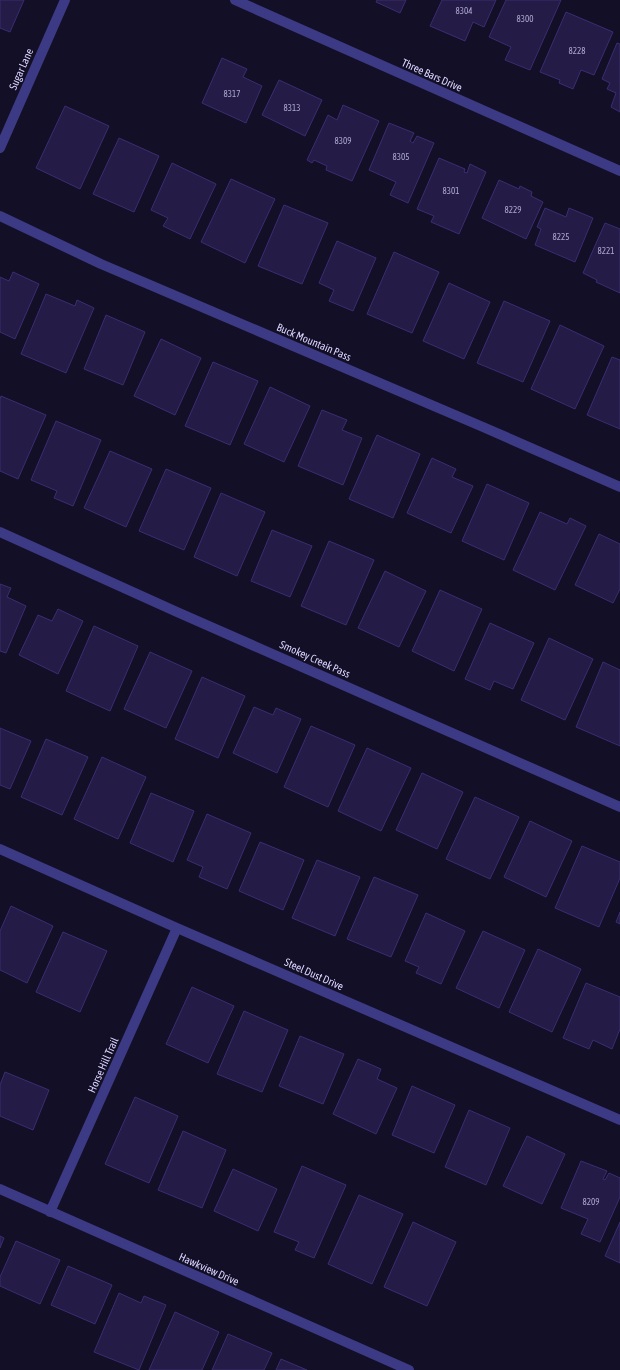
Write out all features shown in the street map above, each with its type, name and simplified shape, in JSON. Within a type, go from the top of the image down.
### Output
[{"type":"street","name":"Sugar Lane","points":[[0,148],[65,0]]},
{"type":"street","name":"Three Bars Drive","points":[[235,0],[620,171]]},
{"type":"street","name":"Buck Mountain Pass","points":[[0,216],[101,264],[620,487]]},
{"type":"street","name":"Smokey Creek Pass","points":[[0,532],[177,612],[620,807]]},
{"type":"street","name":"Steel Dust Drive","points":[[0,849],[177,928],[620,1120]]},
{"type":"street","name":"Horse Hill Trail","points":[[50,1212],[177,928]]},
{"type":"street","name":"Hawkview Drive","points":[[0,1189],[409,1370]]},
{"type":"building","points":[[0,0],[24,0],[10,32],[0,28]]},
{"type":"building","points":[[377,0],[406,0],[400,13],[376,2]]},
{"type":"building","points":[[442,0],[496,0],[484,27],[473,22],[465,41],[430,26]]},
{"type":"building","points":[[506,0],[561,0],[530,70],[505,60],[511,47],[489,37]]},
{"type":"building","points":[[566,12],[613,32],[594,75],[581,70],[573,89],[559,83],[560,80],[540,72]]},
{"type":"building","points":[[617,43],[620,44],[620,112],[611,107],[616,93],[607,89],[610,83],[602,79]]},
{"type":"building","points":[[222,58],[247,69],[243,77],[262,86],[246,123],[202,103]]},
{"type":"building","points":[[279,80],[322,100],[305,136],[262,115]]},
{"type":"building","points":[[343,105],[379,121],[352,181],[326,170],[327,166],[314,160],[312,163],[307,160],[328,115],[337,120]]},
{"type":"building","points":[[65,106],[109,126],[80,189],[36,168]]},
{"type":"building","points":[[389,123],[414,133],[410,141],[413,143],[417,136],[434,143],[408,203],[390,195],[396,182],[369,170]]},
{"type":"building","points":[[119,138],[159,156],[134,212],[93,194]]},
{"type":"building","points":[[439,158],[465,169],[464,172],[467,173],[470,164],[486,172],[459,234],[431,222],[434,216],[417,209]]},
{"type":"building","points":[[172,163],[216,184],[190,239],[163,226],[168,218],[151,210]]},
{"type":"building","points":[[231,179],[275,199],[245,263],[201,242]]},
{"type":"building","points":[[499,180],[519,189],[520,186],[532,192],[531,196],[543,202],[526,239],[482,218]]},
{"type":"building","points":[[284,205],[328,223],[302,284],[258,266]]},
{"type":"building","points":[[545,208],[566,217],[569,208],[593,218],[575,262],[535,245],[541,229],[537,227]]},
{"type":"building","points":[[605,223],[620,229],[620,293],[596,282],[597,280],[583,273]]},
{"type":"building","points":[[337,241],[376,258],[353,311],[329,301],[334,290],[319,283]]},
{"type":"building","points":[[394,252],[439,272],[412,333],[367,314]]},
{"type":"building","points":[[13,272],[39,284],[15,339],[0,332],[0,277],[9,281]]},
{"type":"building","points":[[449,283],[490,302],[464,359],[423,341]]},
{"type":"building","points":[[46,294],[75,306],[77,300],[94,308],[66,373],[21,354]]},
{"type":"building","points":[[504,301],[550,321],[523,382],[477,363]]},
{"type":"building","points":[[106,315],[145,332],[123,385],[84,369]]},
{"type":"building","points":[[560,325],[604,346],[575,409],[531,389]]},
{"type":"building","points":[[161,339],[201,358],[175,415],[134,396]]},
{"type":"building","points":[[612,357],[620,360],[620,429],[587,415]]},
{"type":"building","points":[[213,362],[258,381],[230,445],[185,426]]},
{"type":"building","points":[[270,387],[310,406],[284,462],[244,444]]},
{"type":"building","points":[[1,396],[46,415],[18,479],[0,471]]},
{"type":"building","points":[[322,410],[347,420],[342,430],[362,438],[343,485],[298,466]]},
{"type":"building","points":[[56,421],[101,440],[73,506],[54,498],[57,491],[31,480]]},
{"type":"building","points":[[377,435],[420,454],[393,518],[349,499]]},
{"type":"building","points":[[110,451],[152,469],[126,527],[84,508]]},
{"type":"building","points":[[432,458],[456,469],[452,477],[473,486],[451,533],[407,513]]},
{"type":"building","points":[[166,469],[211,488],[184,550],[139,531]]},
{"type":"building","points":[[487,484],[529,503],[504,560],[462,541]]},
{"type":"building","points":[[221,493],[265,512],[237,576],[194,557]]},
{"type":"building","points":[[540,512],[567,524],[570,518],[586,526],[555,590],[513,570]]},
{"type":"building","points":[[272,530],[312,546],[290,597],[251,581]]},
{"type":"building","points":[[599,534],[620,544],[620,589],[613,603],[575,585]]},
{"type":"building","points":[[329,541],[374,560],[346,625],[301,606]]},
{"type":"building","points":[[385,571],[426,591],[399,647],[358,628]]},
{"type":"building","points":[[0,584],[11,588],[7,597],[26,606],[6,653],[0,651]]},
{"type":"building","points":[[440,590],[482,609],[454,671],[412,651]]},
{"type":"building","points":[[58,609],[83,621],[58,674],[19,655],[38,615],[52,621]]},
{"type":"building","points":[[490,623],[534,643],[513,689],[494,681],[490,690],[465,679]]},
{"type":"building","points":[[94,626],[138,646],[110,711],[66,691]]},
{"type":"building","points":[[549,638],[593,659],[565,720],[521,700]]},
{"type":"building","points":[[150,652],[192,671],[166,728],[124,709]]},
{"type":"building","points":[[603,662],[620,670],[620,746],[576,727]]},
{"type":"building","points":[[202,677],[245,696],[218,758],[175,739]]},
{"type":"building","points":[[254,707],[273,715],[276,708],[301,719],[277,773],[233,753]]},
{"type":"building","points":[[311,726],[355,745],[328,807],[284,787]]},
{"type":"building","points":[[0,728],[31,741],[10,789],[0,785]]},
{"type":"building","points":[[46,739],[88,757],[62,815],[21,797]]},
{"type":"building","points":[[367,748],[411,768],[381,831],[338,811]]},
{"type":"building","points":[[102,757],[146,777],[118,839],[74,819]]},
{"type":"building","points":[[422,773],[463,792],[437,849],[396,830]]},
{"type":"building","points":[[151,793],[194,811],[173,862],[130,843]]},
{"type":"building","points":[[475,797],[519,817],[490,879],[446,859]]},
{"type":"building","points":[[207,814],[251,833],[227,889],[199,877],[203,867],[187,860]]},
{"type":"building","points":[[530,821],[572,841],[546,897],[504,877]]},
{"type":"building","points":[[260,842],[304,860],[283,910],[239,891]]},
{"type":"building","points":[[582,846],[620,862],[620,878],[599,927],[555,908]]},
{"type":"building","points":[[317,860],[360,877],[335,936],[292,918]]},
{"type":"building","points":[[374,877],[418,895],[391,957],[347,939]]},
{"type":"building","points":[[11,906],[53,926],[27,983],[0,970],[0,931]]},
{"type":"building","points":[[620,912],[620,924],[616,922]]},
{"type":"building","points":[[426,913],[465,931],[441,984],[416,973],[419,967],[405,961]]},
{"type":"building","points":[[483,931],[525,950],[499,1008],[456,988]]},
{"type":"building","points":[[63,932],[107,951],[80,1012],[36,992]]},
{"type":"building","points":[[538,949],[581,969],[552,1032],[509,1012]]},
{"type":"building","points":[[586,983],[620,997],[620,1029],[612,1049],[593,1040],[589,1049],[563,1038]]},
{"type":"building","points":[[192,987],[234,1006],[208,1063],[166,1044]]},
{"type":"building","points":[[244,1011],[288,1030],[262,1092],[217,1074]]},
{"type":"building","points":[[300,1036],[344,1054],[323,1104],[279,1086]]},
{"type":"building","points":[[358,1059],[381,1069],[377,1079],[397,1088],[376,1134],[333,1114]]},
{"type":"building","points":[[5,1072],[49,1090],[33,1130],[0,1116],[0,1085]]},
{"type":"building","points":[[412,1086],[455,1105],[434,1153],[392,1135]]},
{"type":"building","points":[[135,1097],[178,1116],[149,1183],[105,1164]]},
{"type":"building","points":[[469,1110],[510,1128],[486,1185],[445,1167]]},
{"type":"building","points":[[183,1131],[226,1150],[202,1208],[158,1190]]},
{"type":"building","points":[[527,1136],[565,1154],[542,1204],[503,1186]]},
{"type":"building","points":[[581,1161],[607,1171],[603,1179],[605,1180],[609,1173],[620,1178],[620,1197],[600,1242],[581,1234],[588,1219],[561,1208]]},
{"type":"building","points":[[302,1166],[346,1185],[314,1258],[295,1250],[299,1242],[274,1232]]},
{"type":"building","points":[[233,1169],[277,1189],[258,1231],[214,1211]]},
{"type":"building","points":[[359,1195],[403,1214],[372,1284],[328,1264]]},
{"type":"building","points":[[413,1222],[456,1242],[427,1306],[384,1287]]},
{"type":"building","points":[[620,1222],[620,1263],[605,1256]]},
{"type":"building","points":[[0,1236],[4,1238],[0,1248]]},
{"type":"building","points":[[16,1241],[60,1260],[40,1304],[0,1286],[0,1277]]},
{"type":"building","points":[[68,1266],[112,1285],[95,1324],[51,1305]]},
{"type":"building","points":[[119,1293],[141,1303],[144,1296],[166,1305],[139,1370],[94,1352]]},
{"type":"building","points":[[175,1312],[219,1332],[202,1370],[149,1370]]},
{"type":"building","points":[[228,1334],[272,1353],[264,1370],[212,1370]]},
{"type":"building","points":[[281,1359],[307,1370],[276,1370]]}]
